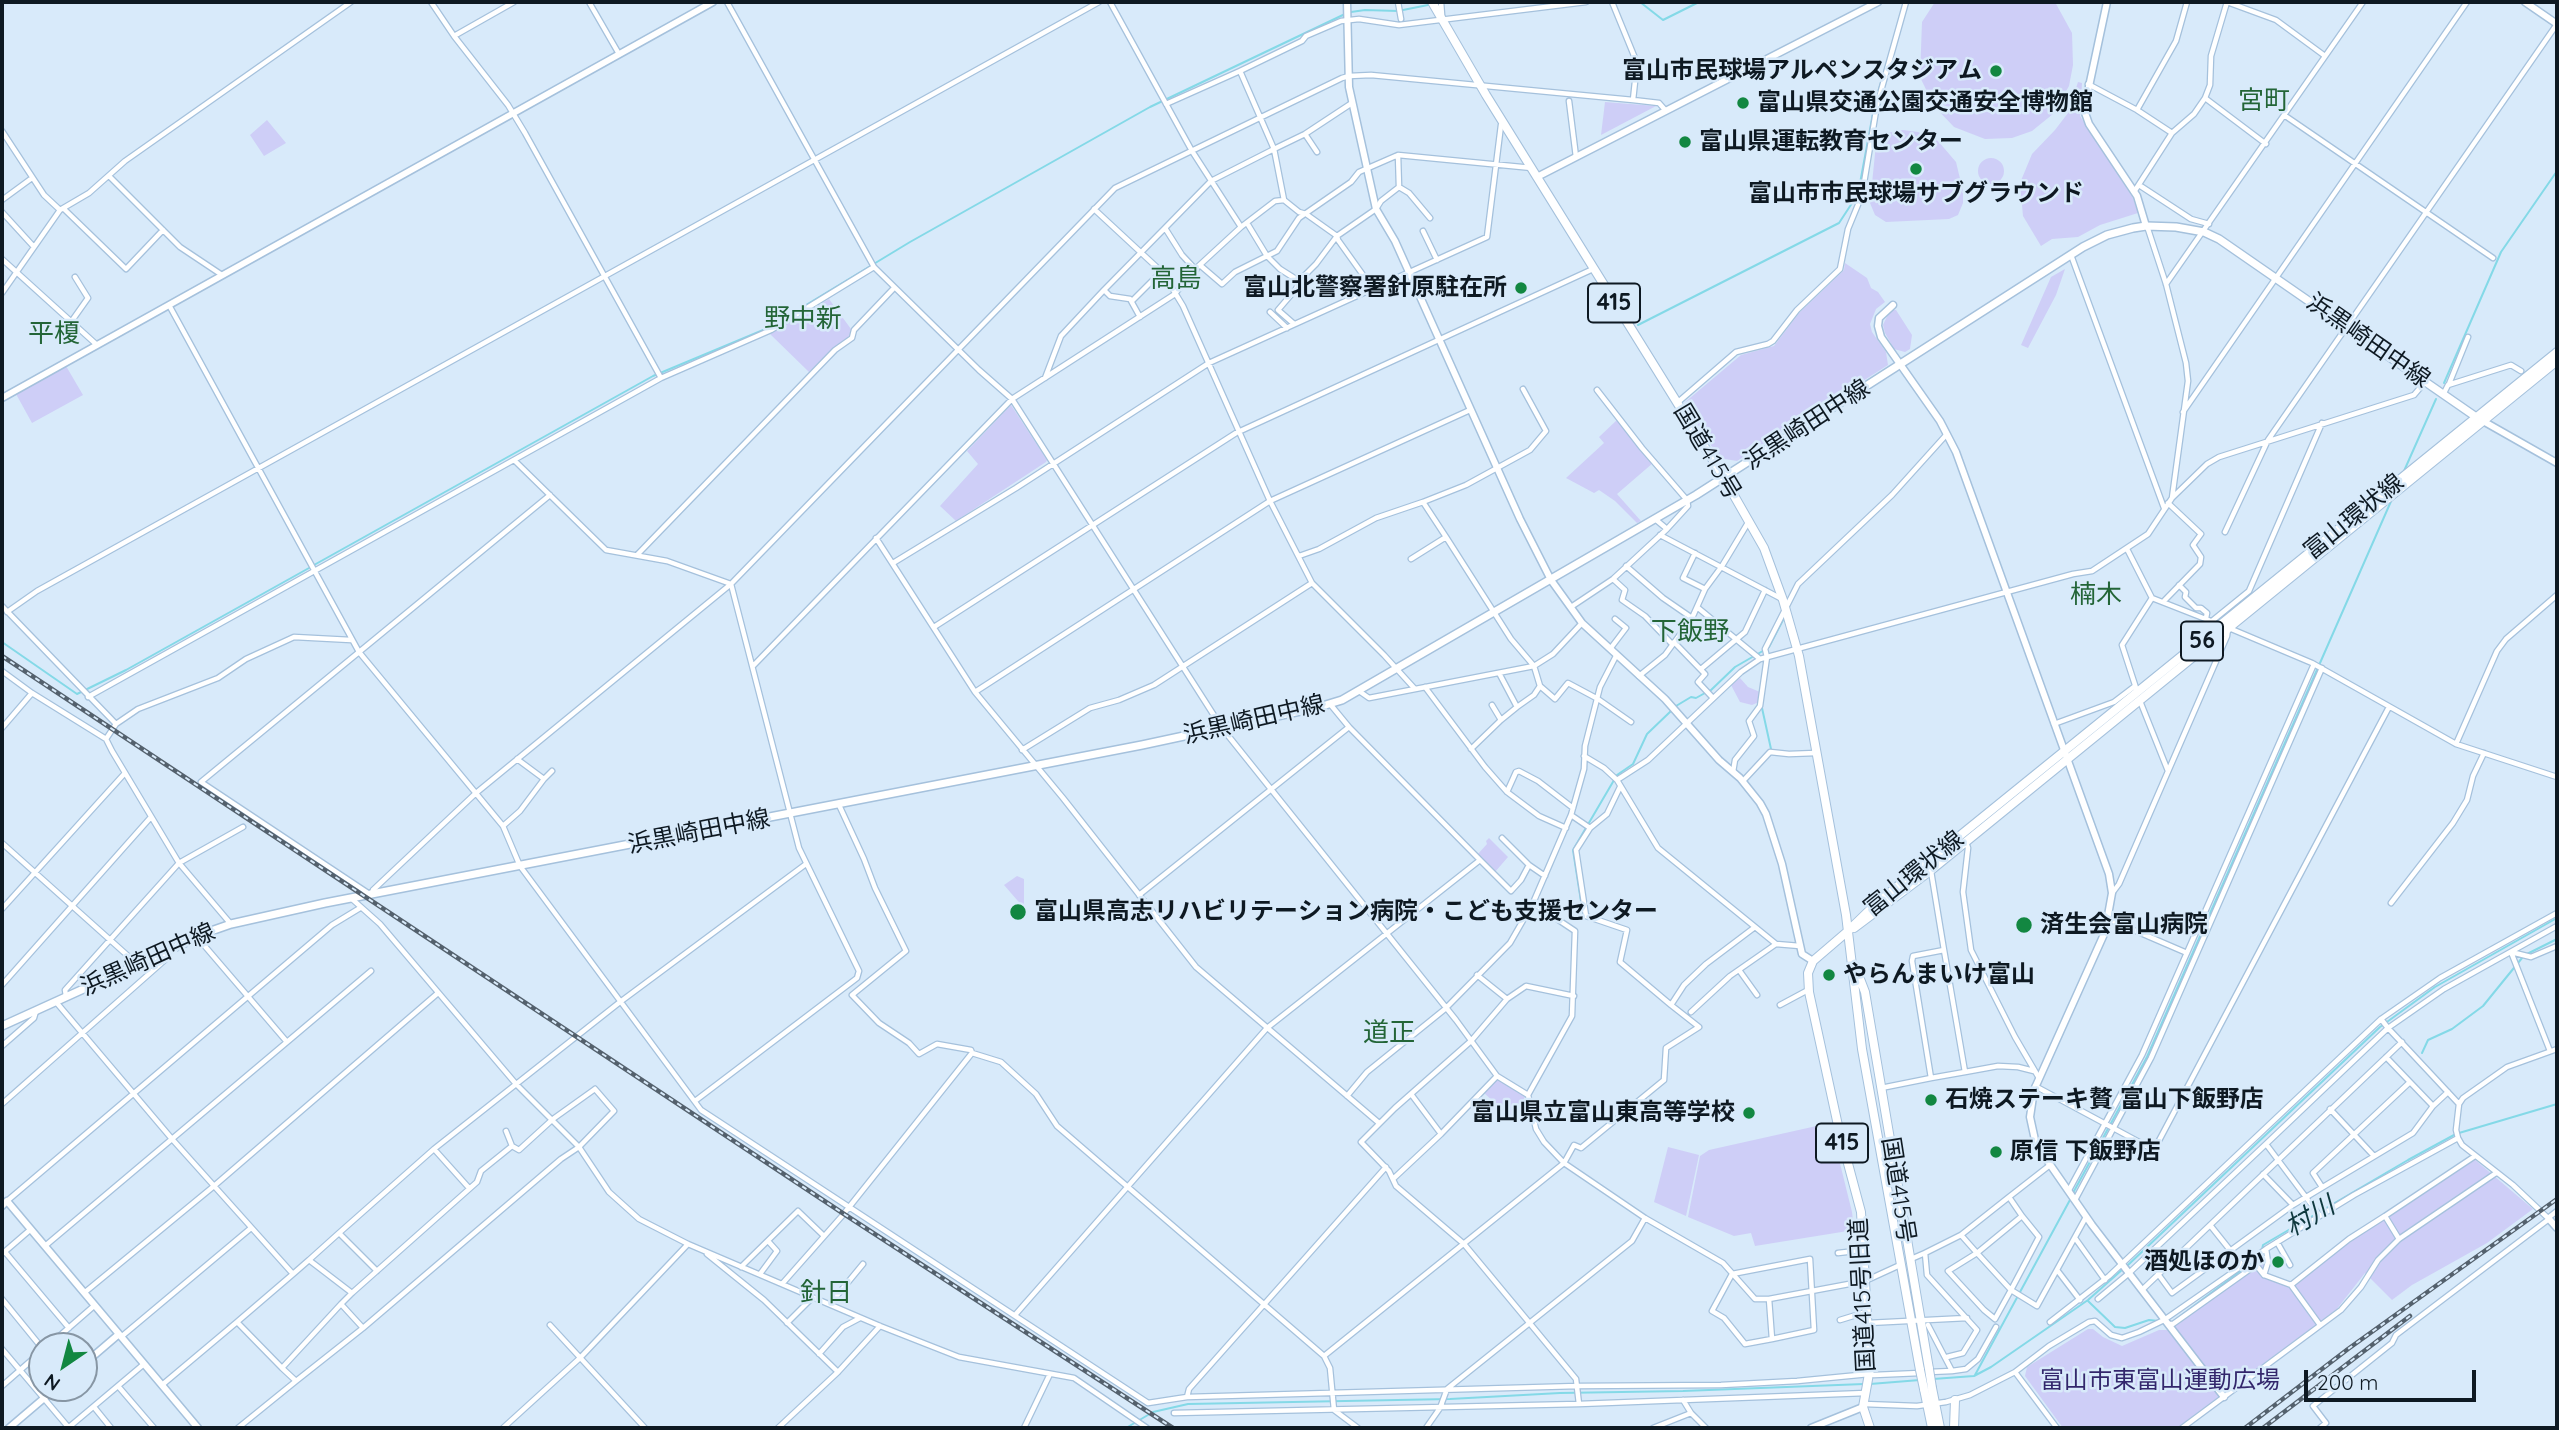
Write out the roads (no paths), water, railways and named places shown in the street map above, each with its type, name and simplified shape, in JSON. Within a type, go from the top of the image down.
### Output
[{"type":"main road","name":"国道415号","points":[[1432,2],[1503,122],[1724,478],[1764,548],[1785,604],[1797,648],[1848,931],[1862,1049],[1905,1262],[1920,1322],[1931,1405],[1931,1428]]},
{"type":"main road","name":"浜黒崎田中線","points":[[2,1026],[231,924],[839,805],[1329,704],[1358,691],[1688,500],[2071,255],[2107,235],[2146,226],[2176,227],[2204,232],[2219,239],[2480,419]]},
{"type":"main road","name":"富山環状線","points":[[1848,931],[1862,916],[2065,757],[2138,692],[2225,626],[2480,419],[2557,352]]},
{"type":"main road","name":"富山環状線","points":[[2480,419],[2557,361]]},
{"type":"main road","name":"富山環状線","points":[[1848,931],[1863,923],[1930,871],[1964,838]]},
{"type":"main road","points":[[1813,961],[1848,931]]},
{"type":"main road","name":"国道415号","points":[[1851,953],[1865,992],[1905,1262]]},
{"type":"main road","name":"国道415号旧道","points":[[1813,961],[1808,973],[1809,990],[1839,1130],[1861,1212],[1869,1374],[1863,1405],[1870,1428]]},
{"type":"main road","points":[[1954,1428],[1955,1400]]},
{"type":"main road","name":"国道415号","points":[[1931,1405],[1940,1428]]},
{"type":"street","points":[[2,293],[62,209],[89,193],[125,161],[351,2]]},
{"type":"street","points":[[431,2],[513,114],[661,378]]},
{"type":"street","points":[[454,36],[514,2]]},
{"type":"street","points":[[589,2],[619,54]]},
{"type":"street","points":[[2,398],[713,2]]},
{"type":"street","points":[[727,2],[874,267],[1012,399],[1222,728],[1497,1076],[1528,1095]]},
{"type":"street","points":[[7,612],[37,591],[1099,2]]},
{"type":"street","points":[[1110,2],[1192,150],[1241,227]]},
{"type":"street","points":[[1347,2],[1352,103],[1376,209],[1395,241],[1470,410],[1551,580],[1582,623],[1665,699],[1743,781],[1766,814],[1782,864],[1802,954],[1813,961]]},
{"type":"street","points":[[1398,2],[1401,19]]},
{"type":"street","points":[[1441,2],[1442,19]]},
{"type":"street","points":[[1166,104],[1341,21],[1373,20],[1391,25],[1586,2]]},
{"type":"street","points":[[1612,2],[1637,63],[1633,100]]},
{"type":"street","points":[[1537,177],[1878,2]]},
{"type":"street","points":[[1678,403],[1736,352],[1773,341],[1797,310],[1840,269],[1848,229],[1862,195],[1877,105],[1906,4],[1897,2]]},
{"type":"street","points":[[2107,2],[2088,83],[2085,115],[2134,192],[2166,284],[2186,363],[2188,382],[2172,498]]},
{"type":"street","points":[[2137,110],[2176,41],[2187,2]]},
{"type":"street","points":[[2134,192],[2172,133],[2194,114],[2204,98],[2210,85],[2211,56],[2227,2],[2276,20],[2326,56]]},
{"type":"street","points":[[2166,284],[2363,2]]},
{"type":"street","points":[[2183,412],[2467,2]]},
{"type":"street","points":[[2225,532],[2268,440],[2557,24],[2525,2]]},
{"type":"street","points":[[1240,71],[1274,149],[1284,200],[1337,236],[1373,289]]},
{"type":"street","points":[[550,495],[201,782],[371,895],[373,890],[476,793],[731,584],[1115,188],[1349,76],[1371,75],[1633,100],[1659,103],[1666,111]]},
{"type":"street","points":[[2088,83],[2172,133]]},
{"type":"street","points":[[2204,98],[2266,144]]},
{"type":"street","points":[[1569,101],[1576,157]]},
{"type":"street","points":[[1045,379],[1061,336],[1211,181],[1305,134],[1352,103]]},
{"type":"street","points":[[2284,115],[2493,258]]},
{"type":"street","points":[[893,563],[1016,488],[1052,462],[1209,363],[1488,237],[1503,122]]},
{"type":"street","points":[[2,131],[44,195],[126,268],[163,230]]},
{"type":"street","points":[[1305,134],[1317,152]]},
{"type":"street","points":[[1398,155],[1399,187]]},
{"type":"street","points":[[1201,266],[1222,284],[1235,272],[1277,251],[1299,218],[1351,182],[1359,172],[1398,155],[1532,168]]},
{"type":"street","points":[[109,176],[180,247],[222,275]]},
{"type":"street","points":[[2,200],[32,178]]},
{"type":"street","points":[[2139,185],[2191,219],[2209,225]]},
{"type":"street","points":[[1294,324],[1278,310],[1296,289],[1299,281],[1337,236],[1376,209],[1381,201],[1399,187]]},
{"type":"street","points":[[1399,187],[1409,193],[1430,218]]},
{"type":"street","points":[[753,666],[1012,399],[1175,294],[1241,227],[1275,201],[1284,200]]},
{"type":"street","points":[[1094,209],[1161,272],[1183,306],[1270,501],[1312,583],[1415,689]]},
{"type":"street","points":[[2,212],[34,247]]},
{"type":"street","points":[[1247,223],[1267,256],[1279,269],[1299,281]]},
{"type":"street","points":[[1164,228],[1196,270]]},
{"type":"street","points":[[1423,231],[1437,260]]},
{"type":"street","points":[[2071,255],[2166,506],[2201,534],[2193,545],[2200,557],[2200,564],[2164,602]]},
{"type":"street","points":[[2,259],[97,345]]},
{"type":"street","points":[[88,697],[661,378],[771,330],[874,267]]},
{"type":"street","points":[[934,628],[1240,432],[1593,268]]},
{"type":"street","points":[[1132,301],[1161,272]]},
{"type":"street","points":[[71,322],[88,298],[75,277]]},
{"type":"street","points":[[637,555],[835,350],[852,338],[854,330],[894,288]]},
{"type":"street","points":[[1104,290],[1110,296],[1132,301],[1140,317]]},
{"type":"street","points":[[169,305],[351,640],[503,826],[520,866],[701,1110],[1148,1403],[1187,1397],[1578,1386],[1721,1385],[1952,1371],[1966,1369],[1978,1359],[1996,1327]]},
{"type":"street","points":[[1893,305],[1879,318],[1881,337],[1947,433],[2109,874],[2112,893],[2108,919],[2036,1075],[2031,1105],[2033,1129],[2042,1153],[2086,1217],[2224,1397]]},
{"type":"street","points":[[1270,312],[1287,328]]},
{"type":"street","points":[[2444,393],[2468,337]]},
{"type":"street","points":[[2448,384],[2511,365],[2521,371]]},
{"type":"street","points":[[1617,780],[1648,760],[1741,671],[1760,659],[2092,571],[2148,534],[2172,498],[2207,464],[2230,452],[2414,395],[2426,381]]},
{"type":"street","points":[[1299,556],[1320,549],[1376,518],[1466,485],[1530,450],[1545,431],[1523,389]]},
{"type":"street","points":[[1569,608],[1613,579],[1688,506],[1688,500],[1642,448],[1597,390]]},
{"type":"street","points":[[975,692],[1270,501],[1470,410]]},
{"type":"street","points":[[2480,419],[2557,463]]},
{"type":"street","points":[[2212,621],[2249,591],[2323,423]]},
{"type":"street","points":[[1733,772],[1735,760],[1754,736],[1749,721],[1760,706],[1767,657],[1765,649],[1785,604],[1803,578],[1892,495],[1947,433]]},
{"type":"street","points":[[513,460],[606,550],[667,561],[731,584]]},
{"type":"street","points":[[1423,502],[1511,639],[1534,666],[1539,686],[1555,699],[1568,683],[1598,699],[1631,722]]},
{"type":"street","points":[[1655,519],[1667,529]]},
{"type":"street","points":[[1639,676],[1665,654],[1692,618],[1705,589],[1749,521]]},
{"type":"street","points":[[1660,535],[1722,566],[1785,604]]},
{"type":"street","points":[[1411,559],[1446,537]]},
{"type":"street","points":[[876,538],[975,692],[1196,967],[1379,1123]]},
{"type":"street","points":[[2127,549],[2152,598],[2314,664],[2456,744],[2557,777]]},
{"type":"street","points":[[1695,553],[1683,578],[1705,589]]},
{"type":"street","points":[[1626,566],[1663,598],[1692,618]]},
{"type":"street","points":[[1613,579],[1625,590],[1622,600],[1645,616],[1701,669],[1705,674],[1698,682],[1713,698]]},
{"type":"street","points":[[1022,750],[1090,708],[1119,700],[1154,685],[1312,583]]},
{"type":"street","points":[[695,1101],[857,978],[859,971],[799,848],[731,584]]},
{"type":"street","points":[[2179,585],[2186,592],[2185,597],[2196,608],[2207,613],[2206,618]]},
{"type":"street","points":[[1701,669],[1749,626],[1765,590]]},
{"type":"street","points":[[2456,744],[2497,651],[2506,639],[2557,595]]},
{"type":"street","points":[[2152,598],[2122,645],[2168,772]]},
{"type":"street","points":[[2,606],[116,724]]},
{"type":"street","points":[[1697,607],[1760,659]]},
{"type":"street","points":[[1609,649],[1626,628],[1615,619]]},
{"type":"street","points":[[1358,691],[1369,698],[1534,666],[1553,654],[1582,623]]},
{"type":"street","points":[[2112,893],[2119,884],[2227,636],[2225,626]]},
{"type":"street","points":[[106,739],[116,724],[138,709],[218,678],[246,659],[294,637],[351,640]]},
{"type":"street","points":[[1348,1096],[1367,1072],[1445,1009],[1510,943],[1533,903],[1572,815],[1600,687],[1616,656]]},
{"type":"street","points":[[2068,1191],[2142,1055],[2314,664]]},
{"type":"street","points":[[2075,1200],[2151,1058],[2322,668]]},
{"type":"street","points":[[2,671],[106,739],[179,863],[231,924]]},
{"type":"street","points":[[1499,673],[1517,707]]},
{"type":"street","points":[[1471,749],[1501,720],[1534,695],[1539,686]]},
{"type":"street","points":[[1425,687],[1507,792],[1539,816],[1566,828]]},
{"type":"street","points":[[2053,724],[2138,692]]},
{"type":"street","points":[[2,728],[32,693]]},
{"type":"street","points":[[1329,704],[1511,891],[1529,865]]},
{"type":"street","points":[[1492,705],[1501,720]]},
{"type":"street","points":[[2035,1086],[2154,1150],[2389,707]]},
{"type":"street","points":[[1139,895],[1349,727]]},
{"type":"street","points":[[1743,781],[1770,752],[1816,753]]},
{"type":"street","points":[[2391,903],[2452,824],[2467,800],[2473,776],[2484,754]]},
{"type":"street","points":[[1584,756],[1617,780],[1658,848],[1776,944],[1800,946]]},
{"type":"street","points":[[517,759],[544,779]]},
{"type":"street","points":[[503,826],[520,811],[552,771]]},
{"type":"street","points":[[1507,792],[1518,771],[1538,781],[1573,808]]},
{"type":"street","points":[[2,909],[125,773]]},
{"type":"street","points":[[1324,1356],[1564,1163],[1574,1145],[1581,1148],[1664,1080],[1666,1048],[1699,1027],[1620,962],[1627,930],[1586,916],[1576,850],[1590,828],[1607,814],[1620,787]]},
{"type":"street","points":[[839,805],[874,888],[905,951],[852,995],[879,1023],[909,1043],[919,1054],[937,1044],[971,1049],[972,1053],[1000,1062],[1036,1094],[1057,1126],[1324,1356],[1330,1368],[1334,1410],[1359,1428]]},
{"type":"street","points":[[1572,815],[1590,828]]},
{"type":"street","points":[[2,985],[151,817]]},
{"type":"street","points":[[66,997],[65,990],[179,863],[243,827]]},
{"type":"street","points":[[1502,838],[1529,865],[1545,876]]},
{"type":"street","points":[[1964,838],[1968,848],[1963,892],[1971,950],[2036,1075]]},
{"type":"street","points":[[2,844],[137,964]]},
{"type":"street","points":[[1014,1315],[1268,1028],[1480,860]]},
{"type":"street","points":[[162,1385],[434,1149],[620,1002],[806,864]]},
{"type":"street","points":[[2225,867],[2233,871]]},
{"type":"street","points":[[1930,871],[1965,1072]]},
{"type":"street","points":[[352,899],[380,924],[516,1084],[579,1147],[609,1192],[639,1219],[688,1244],[812,1298],[959,1357],[1074,1378],[1145,1428]]},
{"type":"street","points":[[1533,903],[1575,931],[1570,1022],[1528,1095],[1536,1129],[1564,1163],[1646,1218],[1708,1252],[1723,1263],[1755,1299],[1769,1299],[1865,1281],[1961,1235],[2050,1165]]},
{"type":"street","points":[[197,1428],[31,1229],[5,1204],[332,925],[360,908]]},
{"type":"street","points":[[2050,1322],[2105,1280],[2381,1019],[2440,978],[2557,913]]},
{"type":"street","points":[[2108,919],[2187,953]]},
{"type":"street","points":[[2098,1298],[2128,1274],[2388,1028],[2444,989],[2557,926]]},
{"type":"street","points":[[1671,1005],[1684,985],[1706,964],[1755,927]]},
{"type":"street","points":[[197,937],[287,1042]]},
{"type":"street","points":[[1691,1012],[1739,970],[1776,944]]},
{"type":"street","points":[[2511,952],[2531,957],[2557,946]]},
{"type":"street","points":[[1931,1078],[1912,961],[1913,956],[1944,950]]},
{"type":"street","points":[[2,1104],[166,959],[167,951]]},
{"type":"street","points":[[2511,952],[2550,1051]]},
{"type":"street","points":[[1739,970],[1757,995]]},
{"type":"street","points":[[45,1246],[371,971]]},
{"type":"street","points":[[1477,975],[1507,999]]},
{"type":"street","points":[[1573,996],[1527,986],[1507,999],[1471,1041],[1379,1123],[1362,1142],[1386,1167],[1396,1186],[1464,1244],[1576,1379],[1579,1404]]},
{"type":"street","points":[[1780,1005],[1809,990]]},
{"type":"street","points":[[84,1293],[438,993]]},
{"type":"street","points":[[56,1002],[172,1139],[293,1274]]},
{"type":"street","points":[[2,1046],[34,1018],[36,1010]]},
{"type":"street","points":[[2381,1019],[2459,1104]]},
{"type":"street","points":[[2143,1289],[2402,1042]]},
{"type":"street","points":[[2557,1049],[2507,1067],[2463,1098],[2459,1104],[2457,1130],[2458,1138],[2475,1156],[2513,1185],[2557,1228]]},
{"type":"street","points":[[782,1284],[849,1208],[972,1053]]},
{"type":"street","points":[[2386,1057],[2433,1107]]},
{"type":"street","points":[[1881,1088],[1998,1066],[2018,1066],[2036,1075]]},
{"type":"street","points":[[1393,1179],[1497,1076]]},
{"type":"street","points":[[2322,1187],[2313,1173],[2410,1082]]},
{"type":"street","points":[[238,1428],[363,1328],[561,1159],[579,1147],[614,1111],[595,1089],[553,1119],[519,1150],[512,1146],[506,1131]]},
{"type":"street","points":[[2158,1274],[2172,1293],[2292,1205],[2413,1133],[2448,1092]]},
{"type":"street","points":[[1411,1094],[1441,1134]]},
{"type":"street","points":[[2330,1109],[2374,1156]]},
{"type":"street","points":[[1811,1428],[1863,1405],[1903,1407],[1955,1400],[1993,1385],[2089,1322],[2095,1321],[2111,1335],[2122,1338],[2166,1322],[2277,1242],[2458,1138]]},
{"type":"street","points":[[2266,1144],[2320,1216]]},
{"type":"street","points":[[282,1368],[352,1293],[477,1182],[481,1171],[512,1146]]},
{"type":"street","points":[[434,1149],[469,1188]]},
{"type":"street","points":[[2291,1284],[2349,1239],[2475,1156]]},
{"type":"street","points":[[1187,1397],[1189,1389],[1386,1167]]},
{"type":"street","points":[[2182,1428],[2350,1301],[2378,1260],[2399,1239],[2496,1173]]},
{"type":"street","points":[[2263,1174],[2292,1205]]},
{"type":"street","points":[[2008,1197],[2039,1237],[2012,1292],[1995,1319],[1948,1271],[1977,1253],[2022,1216]]},
{"type":"street","points":[[741,1267],[798,1211],[824,1236]]},
{"type":"street","points":[[2320,1428],[2326,1423],[2313,1406],[2392,1343],[2396,1335],[2557,1211]]},
{"type":"street","points":[[2385,1216],[2399,1239]]},
{"type":"street","points":[[1961,1235],[2012,1292],[2037,1306],[2086,1217]]},
{"type":"street","points":[[1426,1428],[1440,1408],[1447,1389],[1632,1241],[1646,1218]]},
{"type":"street","points":[[2210,1225],[2242,1265]]},
{"type":"street","points":[[98,1353],[251,1228]]},
{"type":"street","points":[[31,1229],[3,1253],[69,1328]]},
{"type":"street","points":[[339,1233],[377,1271]]},
{"type":"street","points":[[2074,1238],[2105,1280]]},
{"type":"street","points":[[760,1275],[777,1251],[768,1241]]},
{"type":"street","points":[[2277,1242],[2290,1265]]},
{"type":"street","points":[[503,1428],[580,1358],[688,1244]]},
{"type":"street","points":[[2264,1275],[2266,1249]]},
{"type":"street","points":[[1838,1253],[1864,1250]]},
{"type":"street","points":[[704,1251],[764,1300],[838,1372]]},
{"type":"street","points":[[1925,1253],[1927,1275],[1977,1330],[1963,1353],[1947,1357]]},
{"type":"street","points":[[2166,1322],[2173,1324],[2267,1256]]},
{"type":"street","points":[[309,1259],[352,1293]]},
{"type":"street","points":[[1810,1259],[1814,1330],[1745,1344],[1724,1318],[1712,1311],[1732,1274],[1810,1259]]},
{"type":"street","points":[[830,1304],[863,1264]]},
{"type":"street","points":[[2256,1265],[2264,1275],[2291,1284],[2320,1325]]},
{"type":"street","points":[[2057,1270],[2080,1300]]},
{"type":"street","points":[[788,1323],[812,1298]]},
{"type":"street","points":[[2,1299],[28,1332]]},
{"type":"street","points":[[1769,1299],[1772,1339]]},
{"type":"street","points":[[341,1304],[363,1328]]},
{"type":"street","points":[[64,1332],[95,1305]]},
{"type":"street","points":[[1840,1320],[1867,1312]]},
{"type":"street","points":[[819,1354],[843,1327],[861,1318]]},
{"type":"street","points":[[1867,1324],[1967,1318]]},
{"type":"street","points":[[237,1322],[296,1381]]},
{"type":"street","points":[[1920,1322],[1947,1357],[1952,1371]]},
{"type":"street","points":[[550,1325],[645,1428]]},
{"type":"street","points":[[778,1428],[838,1372],[880,1326]]},
{"type":"street","points":[[2,1349],[28,1379]]},
{"type":"street","points":[[2,1386],[28,1362]]},
{"type":"street","points":[[47,1402],[69,1428],[144,1364]]},
{"type":"street","points":[[2015,1372],[2057,1428]]},
{"type":"street","points":[[1024,1428],[1050,1374]]},
{"type":"street","points":[[118,1386],[155,1428]]},
{"type":"street","points":[[1174,1413],[1579,1404],[1866,1393]]},
{"type":"street","points":[[1683,1400],[1706,1428]]},
{"type":"street","points":[[9,1428],[39,1402]]},
{"type":"street","points":[[94,1407],[111,1428]]},
{"type":"street","points":[[1653,1428],[1691,1413]]},
{"type":"waterway","points":[[1640,2],[1663,20],[1699,2]]},
{"type":"waterway","points":[[1351,12],[1398,11],[1428,5]]},
{"type":"waterway","points":[[1875,103],[1903,8]]},
{"type":"waterway","points":[[314,565],[653,376],[768,328],[910,242],[1150,107],[1345,14]]},
{"type":"waterway","points":[[1638,325],[1839,223],[1858,194],[1874,108]]},
{"type":"waterway","points":[[2444,383],[2501,252],[2557,171]]},
{"type":"waterway","points":[[2404,471],[2436,399]]},
{"type":"waterway","points":[[2073,1193],[2147,1057],[2392,499]]},
{"type":"waterway","points":[[2,642],[77,694],[126,670],[309,568]]},
{"type":"waterway","points":[[1769,647],[1783,620]]},
{"type":"waterway","points":[[1710,691],[1735,667],[1768,648]]},
{"type":"waterway","points":[[1676,706],[1705,693]]},
{"type":"waterway","points":[[1762,708],[1771,749]]},
{"type":"waterway","points":[[1583,914],[1573,850],[1617,775],[1633,764],[1647,734],[1672,710]]},
{"type":"waterway","points":[[2128,1265],[2380,1027],[2435,987],[2557,918]]},
{"type":"waterway","points":[[2527,954],[2557,939]]},
{"type":"waterway","points":[[2422,1053],[2428,1040],[2452,1029],[2483,1006],[2522,958]]},
{"type":"waterway","name":"村川","points":[[2459,1133],[2557,1104]]},
{"type":"waterway","name":"村川","points":[[2262,1250],[2263,1245],[2454,1135]]},
{"type":"waterway","points":[[1975,1375],[2071,1198]]},
{"type":"waterway","name":"村川","points":[[2171,1323],[2262,1255]]},
{"type":"waterway","points":[[1933,1379],[1974,1376],[1991,1367],[2088,1300],[2123,1269]]},
{"type":"waterway","name":"村川","points":[[2088,1301],[2115,1327],[2125,1328],[2149,1320],[2159,1321]]},
{"type":"waterway","points":[[1870,1384],[1920,1380]]},
{"type":"waterway","points":[[1126,1428],[1153,1412],[1188,1404],[1450,1399],[1864,1384]]},
{"type":"railway","points":[[2,656],[844,1214],[1173,1428]]},
{"type":"railway","points":[[2245,1428],[2348,1349],[2557,1199]]},
{"type":"railway","points":[[2263,1428],[2410,1316]]},
{"type":"place","name":"富山市民球場アルペンスタジアム","points":[[1996,71]]},
{"type":"place","name":"富山県交通公園交通安全博物館","points":[[1743,103]]},
{"type":"place","name":"富山県運転教育センター","points":[[1685,142]]},
{"type":"place","name":"富山市市民球場サブグラウンド","points":[[1916,169]]},
{"type":"place","name":"富山北警察署針原駐在所","points":[[1521,288]]},
{"type":"place","name":"富山県高志リハビリテーション病院・こども支援センター","points":[[1018,912]]},
{"type":"place","name":"済生会富山病院","points":[[2024,925]]},
{"type":"place","name":"やらんまいけ富山","points":[[1829,975]]},
{"type":"place","name":"石焼ステーキ贅 富山下飯野店","points":[[1931,1100]]},
{"type":"place","name":"富山県立富山東高等学校","points":[[1749,1113]]},
{"type":"place","name":"原信 下飯野店","points":[[1996,1152]]},
{"type":"place","name":"酒処ほのか","points":[[2278,1262]]},
{"type":"district","name":"宮町","points":[[2264,101]]},
{"type":"district","name":"高島","points":[[1176,279]]},
{"type":"district","name":"野中新","points":[[803,319]]},
{"type":"district","name":"平榎","points":[[54,334]]},
{"type":"district","name":"楠木","points":[[2096,595]]},
{"type":"district","name":"下飯野","points":[[1690,632]]},
{"type":"district","name":"道正","points":[[1389,1033]]},
{"type":"district","name":"針日","points":[[826,1293]]},
{"type":"park label","name":"富山市東富山運動広場","points":[[2160,1381]]}]
